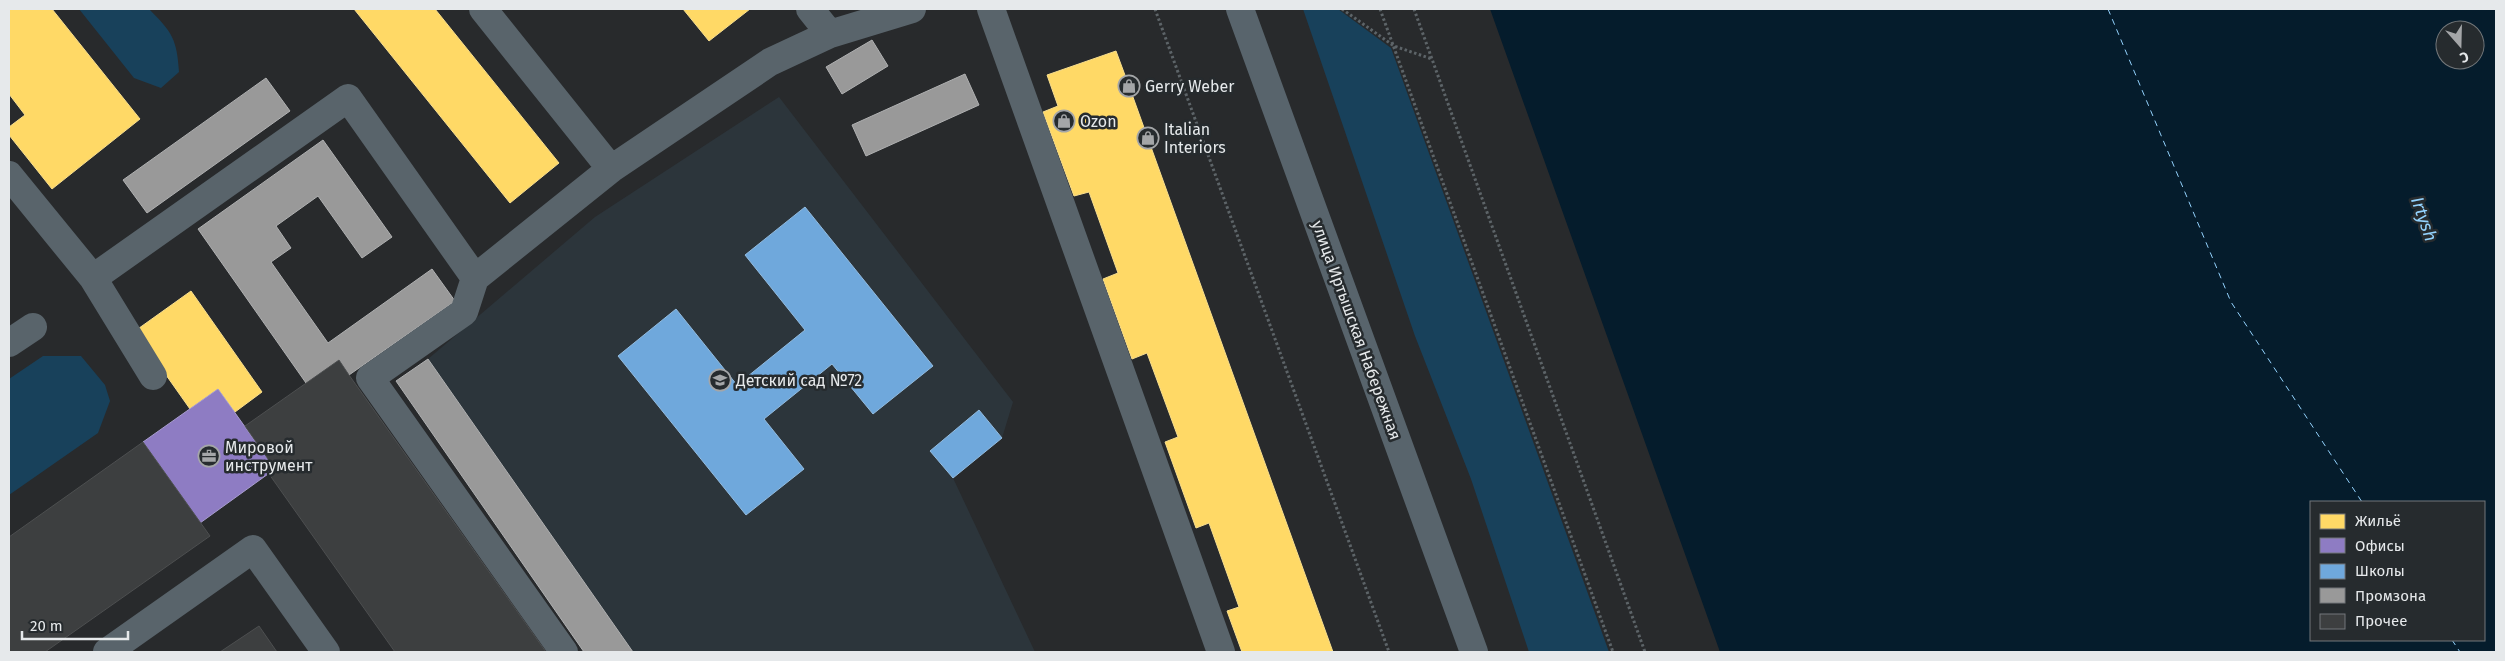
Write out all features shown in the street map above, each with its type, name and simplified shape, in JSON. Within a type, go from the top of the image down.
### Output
[{"type":"main road","name":"улица Иртышская Набережная","points":[[1240,9],[1474,652]]},
{"type":"lane","points":[[483,9],[611,169]]},
{"type":"lane","points":[[810,9],[830,34]]},
{"type":"lane","points":[[564,652],[370,378],[464,312],[475,278],[611,169],[770,62],[830,34],[912,9]]},
{"type":"lane","points":[[997,10],[1221,652]]},
{"type":"lane","points":[[93,278],[348,98],[475,278]]},
{"type":"lane","points":[[9,175],[93,278],[153,376]]},
{"type":"lane","points":[[9,343],[34,327]]},
{"type":"lane","points":[[106,652],[253,549],[326,652]]},
{"type":"path","points":[[1155,9],[1389,652]]},
{"type":"path","points":[[1342,9],[1394,46],[1432,59]]},
{"type":"path","points":[[1380,9],[1614,652]]},
{"type":"path","points":[[1414,9],[1644,652]]},
{"type":"shaded area","points":[[79,9],[149,9],[172,37],[177,51],[179,72],[161,88],[134,78]]},
{"type":"shaded area","points":[[1303,9],[1338,9],[1391,48],[1609,652],[1529,652],[1471,479],[1415,336]]},
{"type":"shaded area","name":"Детский сад №72","points":[[779,97],[1013,402],[1002,438],[953,478],[1035,652],[633,652],[428,359],[595,217]]},
{"type":"shaded area","points":[[43,356],[81,356],[105,385],[110,401],[98,433],[9,495],[9,379]]},
{"type":"water","name":"Irtysh","points":[[1490,9],[2496,9],[2496,652],[1720,652]]},
{"type":"building: Жильё","points":[[9,9],[52,9],[140,119],[52,189],[9,135],[9,127],[25,115],[9,94]]},
{"type":"building: Жильё","points":[[354,9],[435,9],[559,163],[510,203]]},
{"type":"building: Жильё","points":[[683,9],[750,9],[709,41]]},
{"type":"building: Жильё","points":[[1116,51],[1333,652],[1242,652],[1227,611],[1239,607],[1209,523],[1196,528],[1165,442],[1178,437],[1147,353],[1132,359],[1103,279],[1118,273],[1089,192],[1074,196],[1043,112],[1058,106],[1047,75]]},
{"type":"building: Жильё","points":[[191,291],[262,392],[235,412],[218,389],[190,409],[135,331]]},
{"type":"building: Офисы","name":"Мировой инструмент","points":[[218,389],[275,469],[200,523],[143,442]]},
{"type":"building: Школы","points":[[805,207],[933,366],[873,414],[832,364],[764,419],[804,469],[746,515],[618,356],[676,309],[737,385],[805,330],[745,255]]},
{"type":"building: Школы","points":[[979,410],[1002,438],[953,478],[930,451]]},
{"type":"building: Промзона","points":[[872,40],[888,66],[842,94],[826,67]]},
{"type":"building: Промзона","points":[[965,74],[979,105],[866,156],[852,125]]},
{"type":"building: Промзона","points":[[266,78],[290,111],[147,213],[123,180]]},
{"type":"building: Промзона","points":[[323,140],[392,237],[362,258],[318,196],[276,226],[291,248],[271,262],[328,343],[432,269],[455,301],[349,375],[339,360],[306,383],[198,229]]},
{"type":"building: Промзона","points":[[428,359],[633,652],[584,652],[396,381]]},
{"type":"building: Прочее","points":[[339,360],[546,652],[395,652],[269,474],[275,469],[245,426]]},
{"type":"building: Прочее","points":[[143,442],[210,536],[45,652],[9,652],[9,537]]},
{"type":"building: Прочее","points":[[259,626],[277,652],[220,652]]},
{"type":"ferry route","points":[[2108,9],[2231,302],[2361,501]]},
{"type":"ferry route","points":[[2453,641],[2460,652]]},
{"type":"place","name":"Gerry Weber","points":[[1129,86]]},
{"type":"place","name":"Ozon","points":[[1064,121]]},
{"type":"place","name":"Italian Interiors","points":[[1148,138]]},
{"type":"place","name":"Детский сад №72","points":[[720,380]]},
{"type":"place","name":"Мировой инструмент","points":[[209,456]]}]
